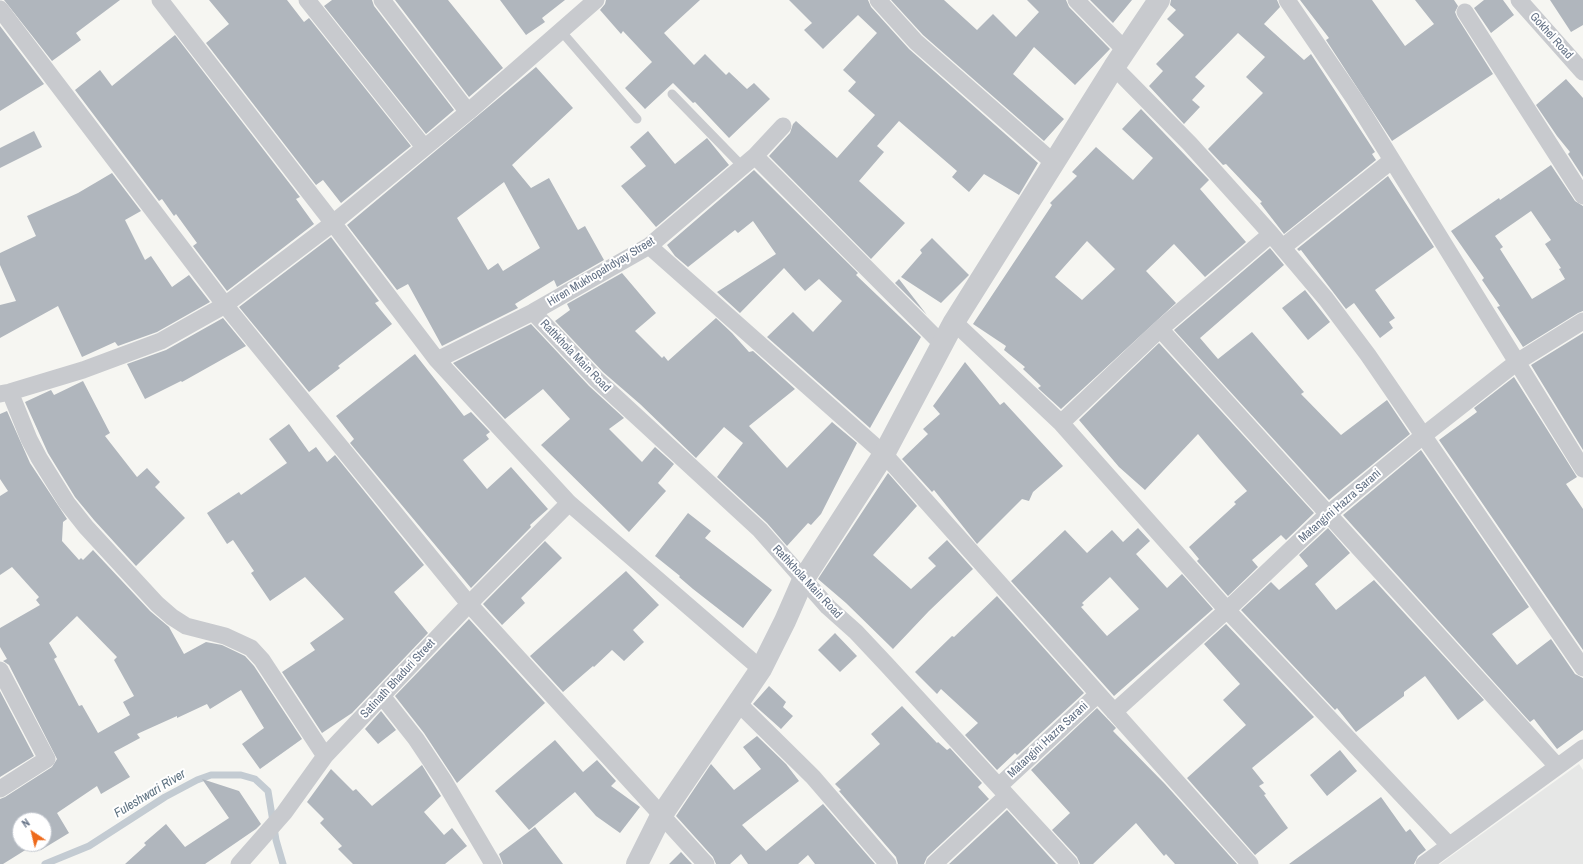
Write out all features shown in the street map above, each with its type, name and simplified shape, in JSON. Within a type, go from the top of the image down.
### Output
[{"type":"street","points":[[160,0],[437,360],[568,503],[761,669]]},
{"type":"street","points":[[307,0],[424,147]]},
{"type":"street","points":[[382,0],[468,112]]},
{"type":"street","points":[[325,756],[262,660],[252,648],[225,636],[186,626],[172,617],[157,604],[86,527],[67,502],[39,458],[5,393],[83,370],[161,341],[225,305],[333,223],[468,112],[596,0]]},
{"type":"street","points":[[878,0],[916,42],[1054,163]]},
{"type":"street","points":[[1076,0],[1120,58],[1190,144],[1271,234],[1326,299],[1368,355],[1424,435],[1583,668]]},
{"type":"street","points":[[637,864],[661,816],[761,669],[785,621],[803,580],[884,454],[954,322],[1120,58],[1159,0]]},
{"type":"street","points":[[1287,0],[1355,100],[1391,161],[1583,469]]},
{"type":"street","name":"Gokhel Road","points":[[1519,0],[1583,72]]},
{"type":"street","points":[[0,9],[225,305],[469,604],[706,864]]},
{"type":"street","points":[[1465,12],[1583,196]]},
{"type":"street","name":"Hiren Mukhopahdyay Street","points":[[437,360],[533,312],[649,246],[749,162],[783,126]]},
{"type":"street","points":[[1282,247],[1391,161]]},
{"type":"street","points":[[749,162],[942,344]]},
{"type":"street","points":[[1061,423],[1160,329],[1271,234]]},
{"type":"street","points":[[649,246],[884,454],[1250,864]]},
{"type":"street","name":"Rathkhola Main Road","points":[[533,312],[596,379],[760,530],[803,580],[867,643],[1070,864]]},
{"type":"street","name":"Matangini Hazra Sarani","points":[[1114,712],[1227,610],[1327,515],[1424,435],[1517,362],[1583,321]]},
{"type":"street","points":[[954,322],[1061,423],[1227,610],[1449,846]]},
{"type":"street","points":[[1160,329],[1327,515],[1557,766]]},
{"type":"street","name":"Satinath Bhaduri Street","points":[[239,864],[264,838],[284,813],[325,756],[469,604],[568,503]]},
{"type":"street","points":[[0,670],[47,759],[0,789]]},
{"type":"street","name":"Matangini Hazra Sarani","points":[[934,864],[1098,694]]},
{"type":"street","points":[[382,696],[416,740],[440,775],[493,864]]},
{"type":"street","points":[[738,703],[813,777],[888,864]]},
{"type":"street","points":[[1424,864],[1583,748]]},
{"type":"lane","points":[[561,31],[637,119]]},
{"type":"lane","points":[[672,94],[749,162]]},
{"type":"shaded area","points":[[1579,764],[1583,770],[1583,864],[1440,864]]},
{"type":"building","points":[[4,0],[120,0],[76,33],[81,40],[52,61]]},
{"type":"building","points":[[209,0],[287,0],[304,22],[309,18],[411,146],[341,203],[323,180],[316,185],[206,43],[229,24]]},
{"type":"building","points":[[332,0],[372,0],[374,6],[454,110],[426,134],[324,6]]},
{"type":"building","points":[[395,0],[448,0],[503,68],[469,97]]},
{"type":"building","points":[[500,0],[565,0],[542,18],[545,22],[526,35]]},
{"type":"building","points":[[606,0],[700,0],[664,33],[694,65],[705,54],[726,75],[729,72],[747,89],[754,83],[770,99],[729,138],[695,102],[693,103],[673,83],[645,109],[625,88],[652,62],[623,31],[621,34],[600,10],[605,4]]},
{"type":"building","points":[[789,0],[868,0],[871,7],[909,49],[1038,163],[1019,195],[984,174],[969,192],[952,177],[957,171],[899,121],[877,146],[884,152],[859,181],[905,223],[871,259],[769,156],[790,133],[793,124],[796,121],[837,158],[875,115],[848,91],[856,82],[843,70],[877,33],[858,15],[823,49],[804,30],[812,23]]},
{"type":"building","points":[[891,0],[944,0],[977,30],[993,14],[1016,37],[1039,12],[1027,0],[1066,0],[1069,7],[1110,49],[1075,85],[1034,47],[1013,74],[1064,119],[1044,141],[923,35]]},
{"type":"building","points":[[1090,0],[1132,0],[1113,23]]},
{"type":"building","points":[[1171,0],[1277,0],[1280,7],[1264,24],[1304,60],[1311,54],[1375,152],[1372,154],[1376,160],[1284,234],[1260,203],[1262,202],[1226,164],[1223,165],[1208,149],[1263,93],[1246,77],[1265,57],[1238,33],[1195,77],[1205,86],[1192,100],[1200,107],[1184,124],[1149,86],[1163,71],[1156,64],[1184,35],[1167,19],[1176,10],[1170,5]]},
{"type":"building","points":[[1300,0],[1372,0],[1405,46],[1434,24],[1415,0],[1454,0],[1458,6],[1455,12],[1457,17],[1493,74],[1392,141],[1326,40],[1329,38]]},
{"type":"building","points":[[1484,0],[1503,0],[1514,15],[1491,33],[1474,8]]},
{"type":"building","points":[[1550,0],[1583,0],[1583,25],[1571,32]]},
{"type":"building","points":[[0,26],[44,84],[0,111]]},
{"type":"building","points":[[175,35],[300,197],[296,199],[314,224],[227,291],[193,246],[197,243],[176,214],[174,216],[162,199],[159,201],[75,90],[100,70],[112,86]]},
{"type":"building","points":[[536,67],[573,108],[512,165],[531,188],[549,178],[578,230],[585,226],[604,260],[557,287],[554,280],[515,304],[518,308],[442,346],[408,284],[397,290],[347,225]],"holes":[[[504,182],[540,248],[503,271],[498,263],[488,270],[457,218]]]},
{"type":"building","points":[[1566,79],[1583,98],[1583,177],[1568,154],[1570,152],[1536,105]]},
{"type":"building","points":[[1141,109],[1209,180],[1200,189],[1246,242],[1205,277],[1174,244],[1146,271],[1176,303],[1061,409],[1038,388],[1041,386],[1023,369],[1025,367],[1004,350],[1006,346],[973,324],[1052,205],[1050,203],[1077,176],[1072,172],[1096,147],[1133,180],[1153,158],[1122,129]],"holes":[[[1087,241],[1115,269],[1082,300],[1055,277]]]},
{"type":"building","points":[[34,131],[42,147],[0,168],[0,148]]},
{"type":"building","points":[[648,131],[675,164],[707,138],[729,165],[656,227],[621,186],[646,166],[630,147]]},
{"type":"building","points":[[1551,165],[1575,201],[1583,206],[1583,311],[1523,347],[1497,307],[1500,306],[1482,280],[1484,278],[1451,231],[1499,198],[1500,200]],"holes":[[[1531,211],[1551,240],[1545,244],[1561,268],[1559,269],[1565,279],[1532,299],[1500,249],[1503,247],[1495,236]]]},
{"type":"building","points":[[754,170],[858,273],[856,275],[921,337],[870,428],[767,337],[793,312],[813,332],[842,301],[819,279],[805,291],[784,268],[740,313],[717,292],[776,254],[753,221],[738,233],[735,230],[688,267],[675,256],[667,245]]},
{"type":"building","points":[[112,173],[141,211],[125,220],[145,260],[151,256],[172,287],[189,275],[210,302],[157,332],[118,346],[115,342],[82,357],[58,306],[0,338],[0,305],[16,301],[0,265],[0,253],[36,236],[27,216],[78,193]]},
{"type":"building","points":[[1388,176],[1434,247],[1375,290],[1395,318],[1389,322],[1393,328],[1380,338],[1354,303],[1346,309],[1301,250],[1299,251],[1297,249]]},
{"type":"building","points":[[331,237],[379,301],[375,303],[392,324],[338,366],[340,368],[309,392],[239,307]]},
{"type":"building","points":[[932,238],[969,275],[941,303],[901,277],[922,253],[920,250]]},
{"type":"building","points":[[1270,248],[1284,265],[1200,338],[1218,359],[1252,332],[1304,392],[1301,394],[1341,435],[1387,400],[1410,434],[1329,500],[1174,330]]},
{"type":"building","points":[[622,273],[656,313],[635,331],[662,358],[664,356],[668,361],[716,318],[749,352],[753,351],[795,389],[749,426],[787,468],[832,422],[857,443],[821,514],[811,525],[808,523],[787,546],[767,523],[717,477],[743,443],[724,427],[696,458],[640,404],[603,372],[555,321],[570,310],[567,304]]},
{"type":"building","points":[[899,279],[927,315],[895,283]]},
{"type":"building","points":[[1305,290],[1330,322],[1308,340],[1282,308]]},
{"type":"building","points":[[223,318],[246,346],[182,382],[181,381],[145,399],[127,364],[166,350]]},
{"type":"building","points":[[531,324],[589,386],[624,418],[609,429],[642,462],[655,447],[674,464],[658,483],[666,491],[629,532],[541,445],[570,419],[543,389],[505,419],[453,363]]},
{"type":"building","points":[[1583,333],[1583,450],[1531,365]]},
{"type":"building","points":[[1159,343],[1314,513],[1286,540],[1281,535],[1252,560],[1258,567],[1228,596],[1197,561],[1199,559],[1189,547],[1236,504],[1234,502],[1247,491],[1198,434],[1145,490],[1119,467],[1079,420]]},
{"type":"building","points":[[415,354],[464,416],[471,412],[490,432],[486,435],[489,439],[463,460],[487,489],[511,467],[548,509],[530,525],[531,527],[471,588],[350,443],[354,439],[336,416]]},
{"type":"building","points":[[965,362],[1000,405],[1004,402],[1063,466],[1033,492],[1029,501],[1022,499],[977,544],[934,490],[932,492],[902,459],[928,434],[923,429],[940,414],[933,406]]},
{"type":"building","points":[[1514,377],[1577,477],[1566,484],[1583,509],[1583,650],[1439,440],[1477,412],[1474,408]]},
{"type":"building","points":[[83,381],[110,433],[105,436],[137,477],[147,468],[160,482],[155,487],[185,518],[136,566],[75,497],[48,453],[25,402],[51,390],[54,395]]},
{"type":"building","points":[[7,411],[30,463],[67,519],[63,522],[62,541],[79,560],[81,558],[83,560],[93,550],[150,611],[169,627],[184,654],[206,642],[222,645],[245,656],[254,666],[302,739],[260,769],[242,744],[264,728],[241,690],[210,709],[207,704],[177,718],[177,716],[137,734],[140,738],[114,752],[130,777],[101,794],[97,786],[57,813],[69,833],[52,843],[52,812],[12,812],[12,852],[22,852],[3,864],[0,864],[0,799],[52,767],[57,759],[9,665],[3,661],[7,659],[0,647],[0,628],[40,605],[36,600],[39,597],[12,567],[0,575],[0,496],[8,491],[0,479],[0,414]],"holes":[[[77,616],[117,657],[114,660],[134,696],[123,702],[130,715],[98,733],[82,705],[79,706],[54,659],[57,657],[49,643]]]},
{"type":"building","points":[[289,424],[309,452],[316,447],[327,462],[335,455],[424,565],[394,592],[428,633],[352,713],[322,733],[282,672],[315,650],[310,643],[344,619],[305,577],[270,601],[251,573],[254,571],[233,540],[227,544],[207,513],[239,492],[241,495],[287,463],[269,439]]},
{"type":"building","points":[[1421,450],[1529,607],[1492,634],[1517,665],[1551,639],[1575,674],[1583,678],[1583,730],[1557,749],[1534,719],[1530,722],[1343,515]]},
{"type":"building","points":[[888,473],[917,506],[873,555],[911,589],[936,566],[928,558],[947,540],[973,569],[929,611],[893,649],[846,603],[818,579]]},
{"type":"building","points":[[688,513],[711,531],[705,538],[772,590],[743,628],[693,589],[679,577],[680,576],[655,556]]},
{"type":"building","points":[[1138,528],[1150,541],[1136,554],[1167,588],[1182,574],[1213,609],[1114,696],[1011,581],[1065,530],[1087,553],[1112,530],[1123,542]],"holes":[[[1110,577],[1139,609],[1107,636],[1081,607],[1084,605],[1082,603]]]},
{"type":"building","points":[[1328,528],[1350,553],[1315,584],[1336,610],[1374,580],[1484,700],[1458,720],[1425,676],[1404,692],[1404,696],[1356,732],[1337,708],[1335,710],[1241,610],[1271,582],[1279,590],[1308,566],[1299,555]]},
{"type":"building","points":[[545,541],[562,558],[521,598],[525,603],[502,625],[483,604]]},
{"type":"building","points":[[626,571],[659,605],[633,630],[644,642],[624,661],[612,650],[563,692],[530,656]]},
{"type":"building","points":[[997,596],[1084,693],[1017,755],[1015,753],[997,770],[965,735],[978,723],[941,689],[937,694],[915,672],[952,636],[954,637]]},
{"type":"building","points":[[469,619],[545,703],[457,783],[424,733],[395,696]]},
{"type":"building","points":[[1226,624],[1314,717],[1252,768],[1264,783],[1259,786],[1266,794],[1264,795],[1288,828],[1255,855],[1187,778],[1246,725],[1223,700],[1240,684],[1204,644]]},
{"type":"building","points":[[835,633],[857,656],[840,672],[818,650]]},
{"type":"building","points":[[769,686],[786,702],[783,707],[793,716],[781,729],[753,704]]},
{"type":"building","points":[[0,691],[34,756],[0,777]]},
{"type":"building","points":[[902,706],[937,743],[938,742],[947,750],[950,748],[982,783],[978,787],[989,799],[927,857],[924,864],[898,864],[896,857],[839,791],[841,790],[835,784],[880,744],[871,734]]},
{"type":"building","points":[[1097,708],[1116,728],[1113,731],[1165,784],[1237,864],[1175,864],[1166,854],[1164,856],[1136,823],[1093,864],[1080,864],[1077,857],[1052,830],[1070,813],[1031,770]]},
{"type":"building","points":[[381,711],[396,730],[378,744],[365,729]]},
{"type":"building","points":[[757,736],[786,764],[799,781],[742,825],[766,851],[823,804],[875,864],[815,864],[808,855],[798,864],[748,864],[741,854],[730,864],[716,864],[713,857],[676,816],[711,764],[734,790],[761,769],[743,747]]},
{"type":"building","points":[[555,740],[583,772],[597,760],[616,781],[611,786],[640,807],[620,833],[596,816],[575,792],[529,830],[495,791]]},
{"type":"building","points":[[1340,750],[1357,771],[1327,796],[1310,775]]},
{"type":"building","points":[[422,765],[441,796],[424,812],[444,835],[452,828],[467,846],[445,864],[353,864],[338,849],[342,846],[320,823],[324,819],[307,802],[331,769],[353,791],[356,789],[372,806]]},
{"type":"building","points":[[202,779],[239,791],[261,824],[205,864],[125,864],[146,845],[144,843],[166,824],[185,847],[229,818]]},
{"type":"building","points":[[1381,797],[1406,832],[1410,829],[1426,850],[1418,856],[1414,864],[1289,864]]},
{"type":"building","points":[[1007,810],[1056,864],[949,864]]},
{"type":"building","points":[[535,827],[563,864],[503,864],[499,854]]},
{"type":"building","points":[[681,852],[692,864],[669,864]]},
{"type":"waterway","name":"Fuleshwari River","points":[[45,864],[89,846],[165,797],[197,780],[211,775],[241,775],[255,779],[268,791],[276,840],[283,864]]}]
